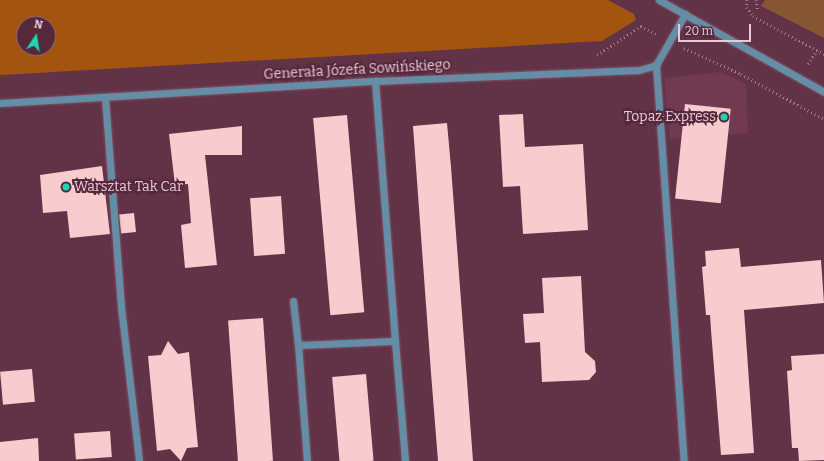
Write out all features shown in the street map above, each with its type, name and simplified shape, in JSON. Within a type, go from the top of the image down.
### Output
[{"type":"street","points":[[659,0],[824,92]]},
{"type":"street","points":[[684,461],[656,64],[685,14]]},
{"type":"street","name":"Generała Józefa Sowińskiego","points":[[0,103],[375,81],[639,70],[656,64]]},
{"type":"street","points":[[375,81],[394,341],[405,461]]},
{"type":"street","points":[[105,98],[122,307],[139,461]]},
{"type":"street","points":[[293,301],[307,461]]},
{"type":"street","points":[[298,345],[394,341]]},
{"type":"path","points":[[747,0],[747,7],[753,16],[824,54]]},
{"type":"path","points":[[756,0],[758,10]]},
{"type":"path","points":[[684,48],[741,74],[824,119]]},
{"type":"shaded area","points":[[0,0],[608,0],[634,14],[636,20],[602,41],[0,75]]},
{"type":"shaded area","points":[[765,0],[824,0],[824,38],[761,6]]},
{"type":"shaded area","points":[[721,72],[746,84],[748,133],[670,139],[664,78]]},
{"type":"building","points":[[685,104],[731,109],[721,203],[675,198]]},
{"type":"building","points":[[523,114],[525,147],[583,144],[588,230],[523,234],[520,186],[503,187],[499,115]]},
{"type":"building","points":[[347,115],[364,312],[330,315],[313,118]]},
{"type":"building","points":[[447,123],[473,461],[438,461],[431,373],[413,126]]},
{"type":"building","points":[[242,126],[242,155],[205,155],[217,265],[185,268],[181,225],[191,223],[188,184],[175,185],[169,134]]},
{"type":"building","points":[[102,166],[110,234],[70,238],[67,211],[43,213],[40,175]]},
{"type":"building","points":[[281,196],[285,254],[254,256],[250,198]]},
{"type":"building","points":[[134,213],[136,232],[121,233],[119,215]]},
{"type":"building","points":[[739,248],[741,267],[821,260],[824,303],[744,310],[754,453],[721,455],[710,315],[706,315],[702,267],[706,266],[705,251]]},
{"type":"building","points":[[581,276],[585,352],[595,361],[596,372],[589,380],[542,382],[540,342],[525,343],[523,314],[544,313],[542,278]]},
{"type":"building","points":[[263,318],[273,461],[238,461],[228,320]]},
{"type":"building","points":[[168,341],[178,354],[189,352],[198,447],[187,448],[181,461],[170,449],[157,451],[148,356],[161,355]]},
{"type":"building","points":[[824,354],[824,460],[799,461],[798,448],[792,448],[787,371],[792,370],[791,356]]},
{"type":"building","points":[[32,369],[35,402],[3,405],[0,372]]},
{"type":"building","points":[[366,374],[374,461],[339,461],[332,377]]},
{"type":"building","points":[[110,431],[112,457],[76,459],[74,434]]},
{"type":"building","points":[[38,438],[39,461],[0,461],[0,442]]},
{"type":"place","name":"Topaz Express","points":[[724,117]]},
{"type":"place","name":"Warsztat Tak Car","points":[[66,187]]}]
